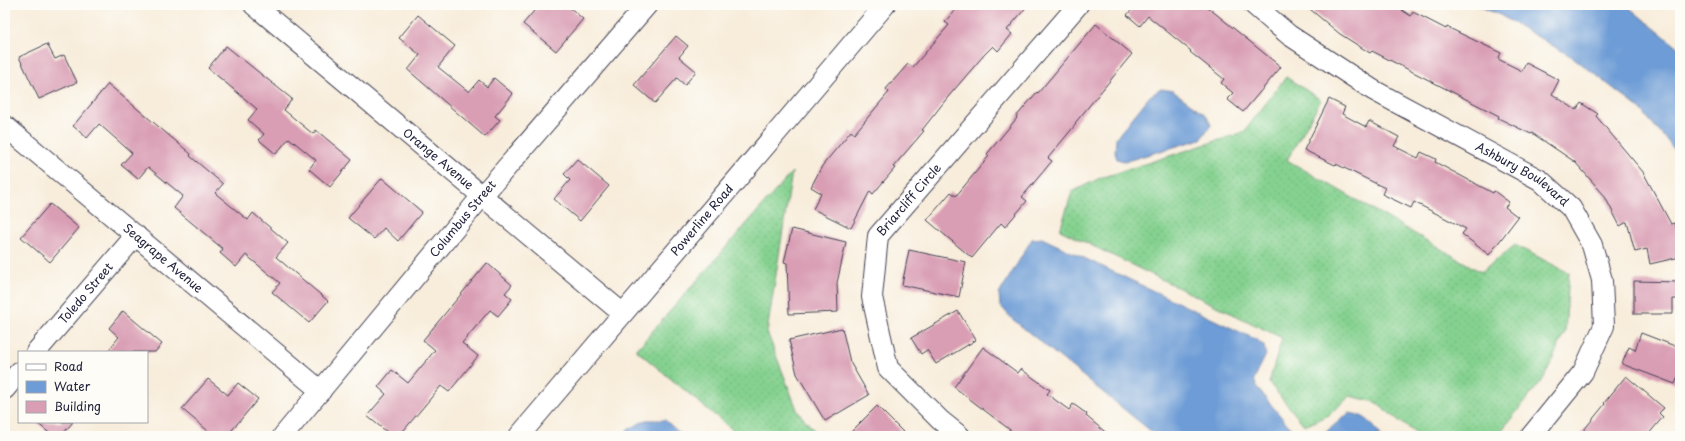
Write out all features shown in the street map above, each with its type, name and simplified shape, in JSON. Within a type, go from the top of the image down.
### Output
[{"type":"street","name":"Orange Avenue","points":[[254,5],[622,313]]},
{"type":"street","name":"Powerline Road","points":[[519,436],[885,5]]},
{"type":"street","name":"Briarcliff Circle","points":[[960,436],[940,420],[888,368],[872,298],[878,236],[1078,5]]},
{"type":"street","name":"Ashbury Boulevard","points":[[1254,5],[1289,35],[1374,90],[1540,180],[1571,208],[1592,245],[1602,280],[1604,326],[1583,372],[1531,436]]},
{"type":"street","name":"Columbus Street","points":[[283,436],[482,196],[644,6]]},
{"type":"street","name":"Seagrape Avenue","points":[[5,126],[321,391]]},
{"type":"street","name":"Toledo Street","points":[[37,351],[136,235]]},
{"type":"street","points":[[5,389],[18,373]]},
{"type":"green space","points":[[1286,77],[1321,100],[1287,160],[1481,272],[1515,245],[1569,273],[1565,332],[1544,378],[1497,436],[1419,436],[1375,402],[1350,396],[1329,415],[1305,426],[1269,383],[1282,338],[1060,230],[1072,192],[1098,179],[1244,132]]},
{"type":"green space","points":[[792,172],[767,332],[798,412],[819,436],[740,436],[636,350]]},
{"type":"water","points":[[1476,5],[1626,5],[1680,49],[1680,159],[1669,143],[1640,109],[1574,58],[1500,15]]},
{"type":"water","points":[[1161,89],[1173,91],[1206,115],[1211,125],[1201,139],[1130,160],[1123,161],[1117,159],[1115,153],[1116,138],[1150,96]]},
{"type":"water","points":[[1042,238],[1257,340],[1264,346],[1266,355],[1254,379],[1257,388],[1294,432],[1300,436],[1157,436],[1011,318],[1000,305],[999,294],[1032,239]]},
{"type":"water","points":[[1349,413],[1364,417],[1380,434],[1380,436],[1321,436]]},
{"type":"water","points":[[646,420],[665,420],[683,436],[623,436],[627,430]]},
{"type":"building","points":[[539,5],[567,5],[583,19],[556,51],[523,24]]},
{"type":"building","points":[[959,5],[1028,5],[1007,30],[1012,34],[998,51],[993,46],[984,55],[922,130],[924,131],[893,167],[895,168],[873,194],[870,191],[851,228],[813,209],[821,193],[811,187],[822,166],[851,131],[854,134],[889,92],[886,89],[908,64],[913,67],[949,25],[945,22]]},
{"type":"building","points":[[1134,5],[1205,5],[1281,67],[1243,112],[1227,99],[1233,93],[1221,83],[1224,79],[1190,52],[1191,51],[1148,16],[1140,26],[1127,15],[1135,6]]},
{"type":"building","points":[[1305,5],[1394,5],[1411,16],[1413,12],[1446,29],[1447,27],[1501,53],[1498,59],[1522,71],[1526,63],[1559,80],[1552,94],[1576,110],[1581,103],[1598,114],[1596,116],[1643,172],[1671,224],[1675,223],[1680,242],[1680,257],[1650,264],[1647,249],[1635,252],[1627,222],[1620,226],[1604,195],[1575,162],[1532,133],[1531,134],[1498,118],[1499,116],[1372,51],[1370,53],[1340,34]]},
{"type":"building","points":[[418,15],[455,46],[438,67],[469,92],[479,80],[487,87],[494,78],[513,94],[495,116],[500,120],[485,137],[408,70],[420,55],[399,38]]},
{"type":"building","points":[[1096,24],[1132,54],[1048,158],[1052,161],[1022,197],[1027,201],[1005,227],[1001,223],[972,258],[927,220],[951,192],[956,196],[989,156],[987,154],[1017,118],[1016,117]]},
{"type":"building","points":[[676,36],[688,46],[679,57],[696,71],[685,85],[677,78],[655,103],[634,85]]},
{"type":"building","points":[[47,44],[55,59],[64,55],[77,82],[39,99],[19,57]]},
{"type":"building","points":[[226,46],[292,99],[284,110],[313,134],[316,130],[352,160],[330,187],[309,169],[316,160],[289,138],[276,154],[259,140],[264,134],[248,120],[257,109],[208,68]]},
{"type":"building","points":[[108,84],[191,154],[190,156],[223,184],[215,193],[248,220],[253,213],[288,243],[276,257],[328,301],[309,323],[272,292],[280,283],[246,255],[236,267],[220,253],[223,249],[174,208],[183,196],[148,167],[138,179],[121,165],[132,153],[99,124],[87,138],[73,126]]},
{"type":"building","points":[[1329,99],[1345,107],[1342,114],[1366,127],[1369,121],[1399,137],[1394,146],[1418,158],[1421,152],[1436,159],[1435,162],[1493,193],[1494,191],[1509,202],[1505,207],[1518,217],[1489,255],[1462,234],[1466,229],[1414,202],[1411,208],[1382,194],[1385,188],[1304,150]]},
{"type":"building","points":[[577,159],[609,186],[580,221],[554,199],[570,180],[564,174]]},
{"type":"building","points":[[382,178],[422,212],[398,241],[384,228],[374,239],[348,218]]},
{"type":"building","points":[[50,204],[79,228],[50,262],[21,237]]},
{"type":"building","points":[[792,229],[846,242],[837,283],[838,312],[789,314],[787,263],[784,262]]},
{"type":"building","points":[[909,250],[966,262],[959,297],[902,285]]},
{"type":"building","points":[[487,263],[512,285],[505,293],[512,299],[498,316],[490,310],[462,343],[478,356],[449,392],[441,386],[399,436],[392,436],[367,416],[386,394],[378,387],[392,370],[408,383],[435,350],[423,340]]},
{"type":"building","points":[[1634,281],[1680,282],[1680,299],[1673,299],[1673,314],[1634,314]]},
{"type":"building","points":[[123,311],[162,344],[155,352],[108,351],[119,337],[109,328]]},
{"type":"building","points":[[958,311],[976,340],[936,364],[927,350],[921,354],[911,338]]},
{"type":"building","points":[[842,328],[850,362],[869,395],[825,421],[797,374],[789,340]]},
{"type":"building","points":[[1641,333],[1680,348],[1680,372],[1675,384],[1622,364],[1629,347],[1635,350]]},
{"type":"building","points":[[983,347],[1018,373],[1021,369],[1050,390],[1047,394],[1069,410],[1073,404],[1087,414],[1086,416],[1110,436],[1018,436],[954,387]]},
{"type":"building","points":[[1626,376],[1664,408],[1659,413],[1663,417],[1647,436],[1579,436],[1605,404],[1604,403]]},
{"type":"building","points":[[208,379],[228,395],[238,383],[258,399],[227,436],[214,436],[182,409]]},
{"type":"building","points":[[877,406],[907,436],[847,436]]},
{"type":"building","points":[[37,423],[72,423],[61,436],[53,436]]}]
